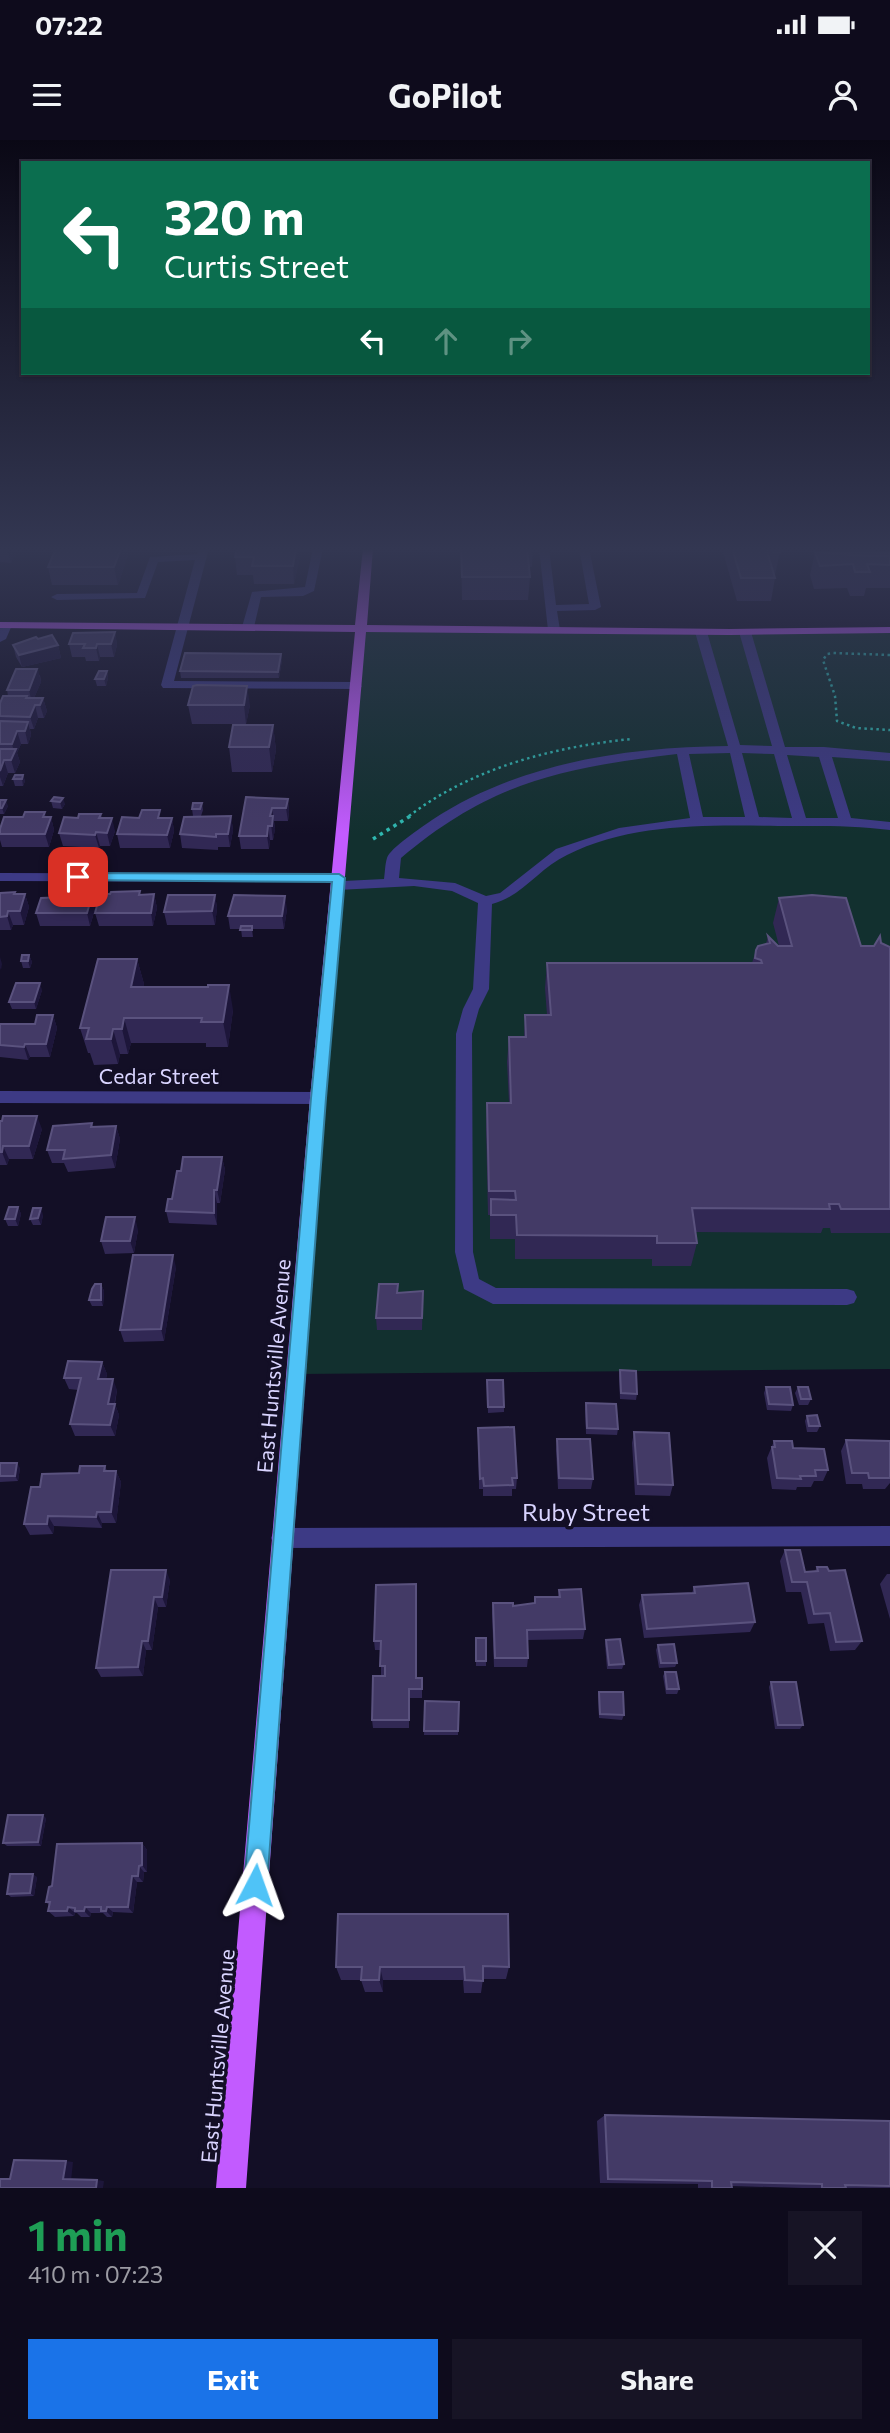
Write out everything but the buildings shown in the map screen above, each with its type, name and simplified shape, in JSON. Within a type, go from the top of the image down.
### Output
[{"type":"main road","name":"East Huntsville Avenue","points":[[230,2188],[282,1538],[298,1374],[318,1098],[359,644]]},
{"type":"street","points":[[178,644],[167,685],[356,686]]},
{"type":"street","points":[[704,644],[736,749],[753,821]]},
{"type":"street","points":[[748,644],[800,821]]},
{"type":"street","points":[[682,750],[696,821]]},
{"type":"street","points":[[391,883],[394,857],[457,807],[538,774],[602,758],[682,750],[824,751],[890,757]]},
{"type":"street","points":[[824,751],[846,822]]},
{"type":"street","points":[[0,877],[414,882],[455,887],[485,901],[505,896],[561,852],[619,832],[696,821],[800,821],[890,825]]},
{"type":"street","points":[[485,901],[481,989],[471,1009],[464,1034],[464,1252],[471,1283],[493,1296],[847,1297]]},
{"type":"street","name":"Cedar Street","points":[[0,1097],[318,1098]]},
{"type":"street","name":"Ruby Street","points":[[282,1538],[890,1536]]},
{"type":"path","points":[[890,654],[833,653],[824,656],[823,660],[835,696],[837,721],[856,729],[890,730]]},
{"type":"green space","points":[[360,644],[890,644],[890,1369],[298,1374]]},
{"type":"route","points":[[78,877],[339,878],[318,1098],[255,1885]]}]
